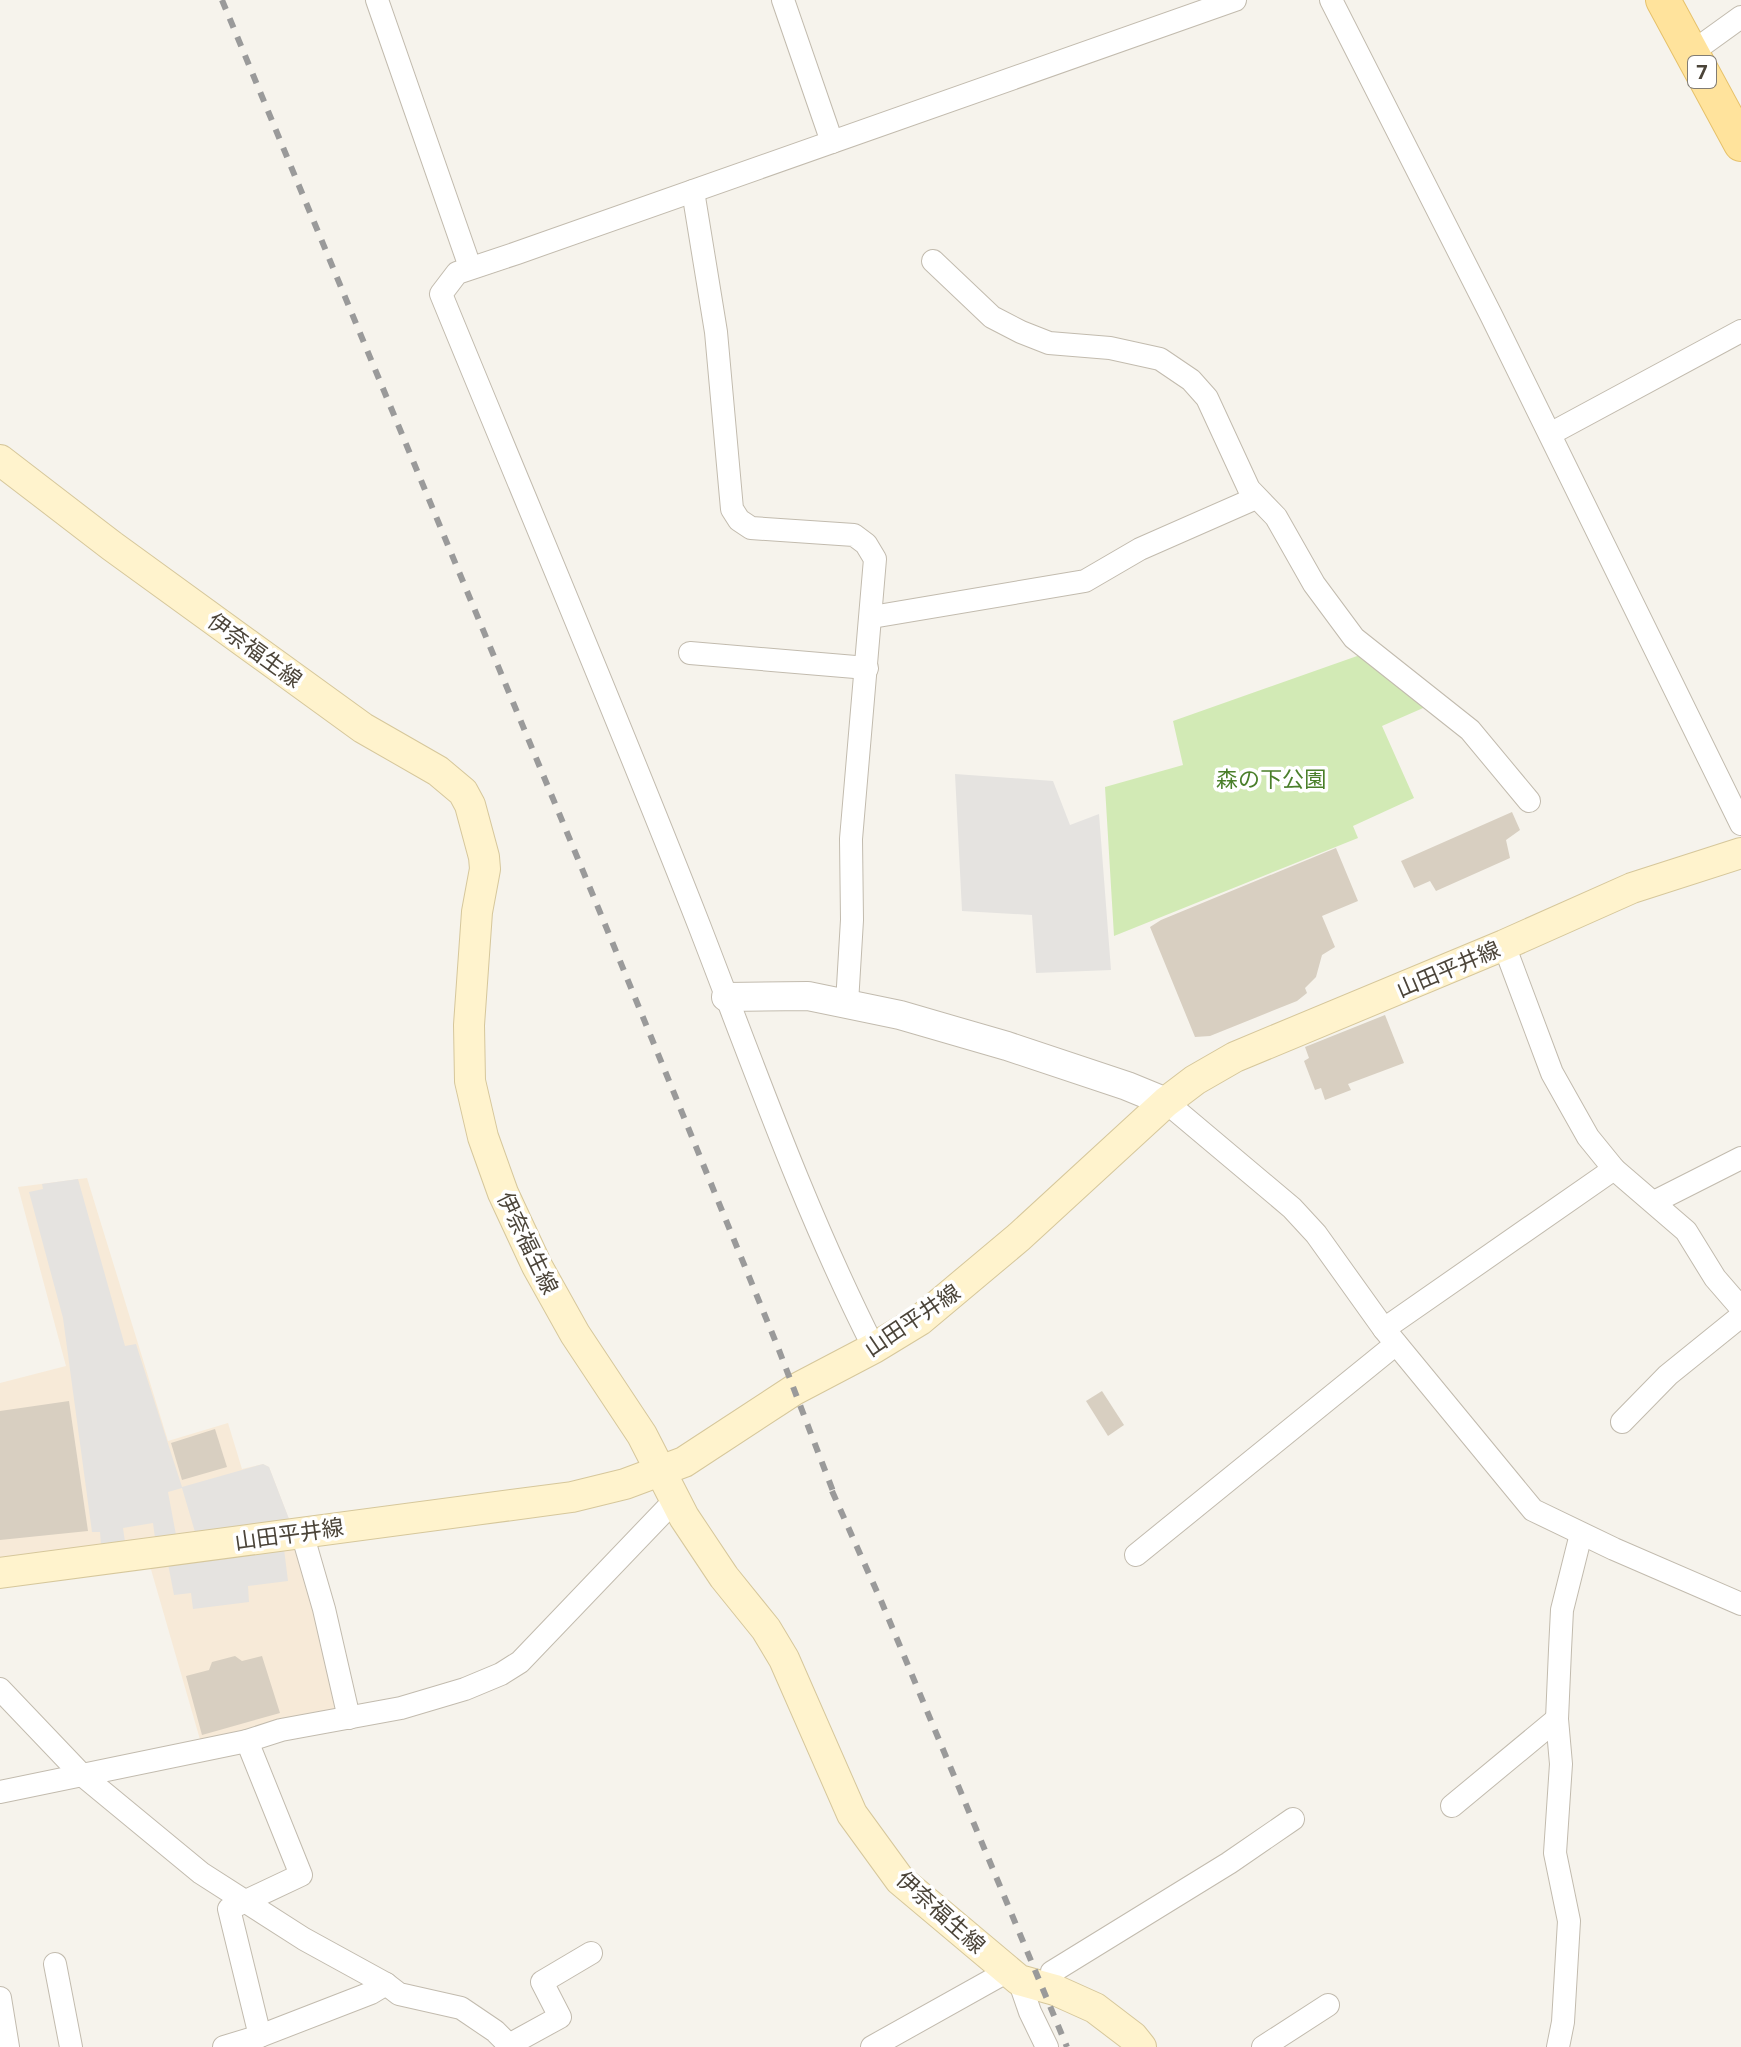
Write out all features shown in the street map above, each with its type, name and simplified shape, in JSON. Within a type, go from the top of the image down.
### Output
[{"type":"main road","name":"7","points":[[1663,0],[1741,144]]},
{"type":"main road","name":"伊奈福生線","points":[[0,460],[112,546],[363,728],[438,771],[463,792],[470,805],[484,857],[469,1025],[470,1081],[483,1137],[503,1193],[531,1255],[575,1334],[642,1435],[675,1500],[724,1577],[766,1629],[784,1659],[852,1814],[900,1880],[1013,1975],[1095,2008],[1133,2037],[1141,2047]]},
{"type":"main road","name":"山田平井線","points":[[0,1573],[572,1497],[660,1472],[706,1449],[794,1390],[874,1348],[942,1304],[1166,1102],[1195,1080],[1235,1057],[1632,888],[1741,853]]},
{"type":"street","points":[[377,0],[470,267]]},
{"type":"street","points":[[783,0],[832,142]]},
{"type":"street","points":[[874,1348],[809,1204],[441,294],[457,273],[470,267],[1235,0]]},
{"type":"street","points":[[1331,0],[1550,434],[1741,824]]},
{"type":"street","points":[[1691,53],[1741,17]]},
{"type":"street","points":[[693,191],[716,332],[732,509],[739,520],[751,528],[854,535],[866,544],[875,559],[851,839],[852,920],[847,1003]]},
{"type":"street","points":[[933,261],[992,317],[1021,332],[1049,343],[1110,348],[1160,359],[1191,380],[1207,398],[1256,498],[1276,517],[1314,584],[1354,638],[1470,730],[1529,801]]},
{"type":"street","points":[[1550,434],[1741,331]]},
{"type":"street","points":[[872,617],[1085,581],[1140,549],[1256,498]]},
{"type":"street","points":[[690,653],[867,668]]},
{"type":"street","points":[[1504,945],[1552,1073],[1588,1137],[1614,1169],[1692,1238],[1715,1278],[1741,1308]]},
{"type":"street","points":[[726,997],[808,996],[900,1015],[1007,1046],[1166,1102],[1292,1208],[1316,1234],[1390,1336],[1533,1510],[1741,1604]]},
{"type":"street","points":[[1654,1202],[1741,1158]]},
{"type":"street","points":[[1136,1555],[1390,1336],[1614,1169]]},
{"type":"street","points":[[1622,1422],[1668,1375],[1741,1316]]},
{"type":"street","points":[[0,1792],[247,1741],[281,1730],[401,1708],[465,1689],[520,1662],[675,1500]]},
{"type":"street","points":[[302,1533],[324,1609],[349,1718]]},
{"type":"street","points":[[1558,2047],[1563,2022],[1569,1921],[1555,1853],[1561,1764],[1557,1719],[1562,1610],[1581,1534]]},
{"type":"street","points":[[0,1689],[81,1774],[201,1873],[304,1939],[399,1994],[461,2008],[495,2031],[510,2046],[560,2017],[542,1982],[591,1953]]},
{"type":"street","points":[[1452,1806],[1557,1719]]},
{"type":"street","points":[[247,1741],[301,1875],[229,1909],[260,2036]]},
{"type":"street","points":[[1055,1990],[1052,1972],[1229,1863],[1293,1819]]},
{"type":"street","points":[[55,1964],[71,2047]]},
{"type":"street","points":[[872,2047],[1013,1975],[1047,2047]]},
{"type":"street","points":[[224,2047],[371,1993],[386,1984]]},
{"type":"street","points":[[0,1998],[8,2047]]},
{"type":"street","points":[[1263,2047],[1328,2005]]},
{"type":"shaded area","points":[[955,774],[1053,781],[1070,825],[1099,814],[1111,970],[1036,973],[1032,915],[962,911]]},
{"type":"shaded area","points":[[87,1178],[168,1441],[228,1423],[242,1469],[263,1464],[269,1467],[289,1519],[0,1559],[0,1383],[66,1366],[18,1187]]},
{"type":"shaded area","points":[[78,1179],[125,1346],[136,1344],[182,1487],[263,1464],[269,1467],[289,1519],[195,1532],[182,1488],[168,1492],[176,1535],[155,1538],[153,1523],[123,1528],[125,1542],[101,1545],[100,1532],[92,1532],[63,1318],[29,1192],[43,1189],[42,1184]]},
{"type":"shaded area","points":[[299,1547],[339,1706],[334,1714],[201,1743],[150,1566]]},
{"type":"shaded area","points":[[284,1549],[288,1581],[248,1586],[249,1602],[193,1609],[191,1593],[174,1595],[168,1564]]},
{"type":"green space","name":"森の下公園","points":[[1360,655],[1430,705],[1382,726],[1414,798],[1353,826],[1358,838],[1114,936],[1105,787],[1183,765],[1173,721]]},
{"type":"building","points":[[1512,812],[1520,830],[1506,840],[1510,858],[1436,891],[1430,881],[1414,888],[1401,861]]},
{"type":"building","points":[[1336,848],[1358,901],[1322,916],[1335,947],[1322,955],[1316,977],[1305,988],[1307,993],[1297,1001],[1210,1036],[1195,1037],[1150,927]]},
{"type":"building","points":[[1385,1015],[1404,1063],[1348,1084],[1351,1090],[1325,1100],[1321,1088],[1315,1090],[1304,1061],[1309,1058],[1305,1047]]},
{"type":"building","points":[[1102,1391],[1124,1425],[1108,1436],[1086,1401]]},
{"type":"building","points":[[69,1401],[88,1531],[0,1540],[0,1411]]},
{"type":"building","points":[[215,1429],[227,1467],[182,1480],[171,1443]]},
{"type":"building","points":[[235,1656],[242,1661],[262,1656],[280,1713],[202,1735],[186,1676],[209,1670],[212,1662]]},
{"type":"railway","points":[[222,0],[602,917],[777,1345],[836,1499]]},
{"type":"railway","points":[[832,1491],[882,1603],[1067,2047]]}]
